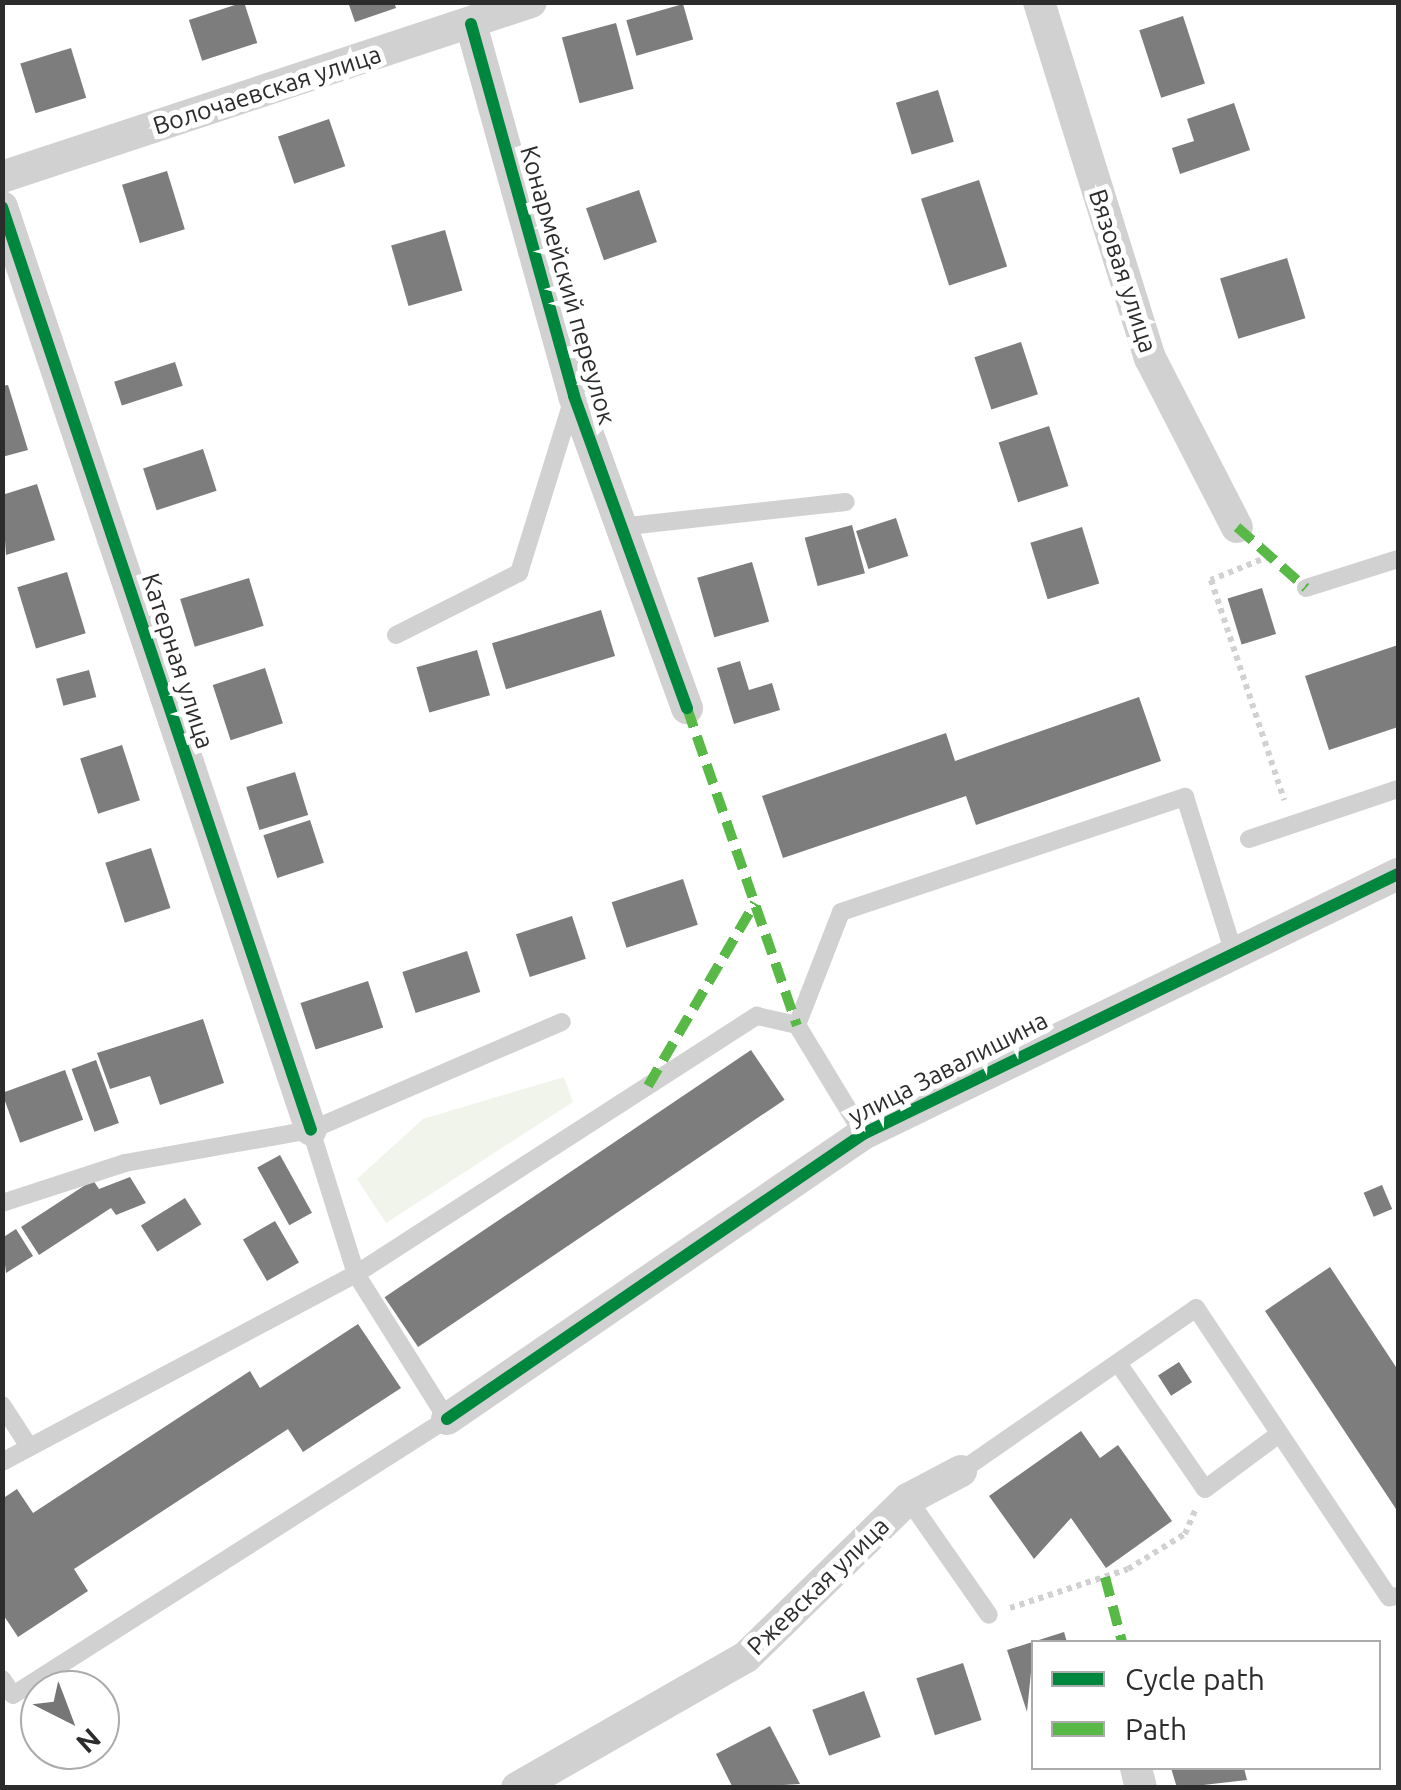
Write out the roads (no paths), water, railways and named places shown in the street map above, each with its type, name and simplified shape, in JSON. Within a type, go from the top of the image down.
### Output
[{"type":"street","name":"Волочаевская улица","points":[[2,176],[532,2]]},
{"type":"street","name":"Вязовая улица","points":[[1039,2],[1150,358],[1237,528]]},
{"type":"street","name":"Конармейский переулок","points":[[471,24],[574,396],[687,708]]},
{"type":"street","name":"Катерная улица","points":[[2,207],[311,1130]]},
{"type":"street","name":"улица Завалишина","points":[[447,1419],[863,1134],[1398,874]]},
{"type":"street","name":"Ржевская улица","points":[[517,1788],[746,1657],[908,1499],[961,1471]]},
{"type":"lane","points":[[396,635],[518,572],[574,396]]},
{"type":"lane","points":[[624,542],[846,502]]},
{"type":"lane","points":[[1306,588],[1398,560]]},
{"type":"lane","points":[[1249,839],[1398,788]]},
{"type":"lane","points":[[797,1024],[840,912],[1185,797],[1234,953]]},
{"type":"lane","points":[[2,1462],[356,1274],[757,1016],[797,1024],[863,1134]]},
{"type":"lane","points":[[2,1202],[125,1163],[311,1130],[562,1022]]},
{"type":"lane","points":[[2,1679],[13,1695],[447,1419],[356,1274],[311,1130]]},
{"type":"lane","points":[[961,1471],[1196,1308],[1389,1597],[1398,1596]]},
{"type":"lane","points":[[1118,1363],[1205,1489],[1280,1434]]},
{"type":"lane","points":[[2,1405],[28,1446]]},
{"type":"lane","points":[[908,1499],[990,1615]]}]
